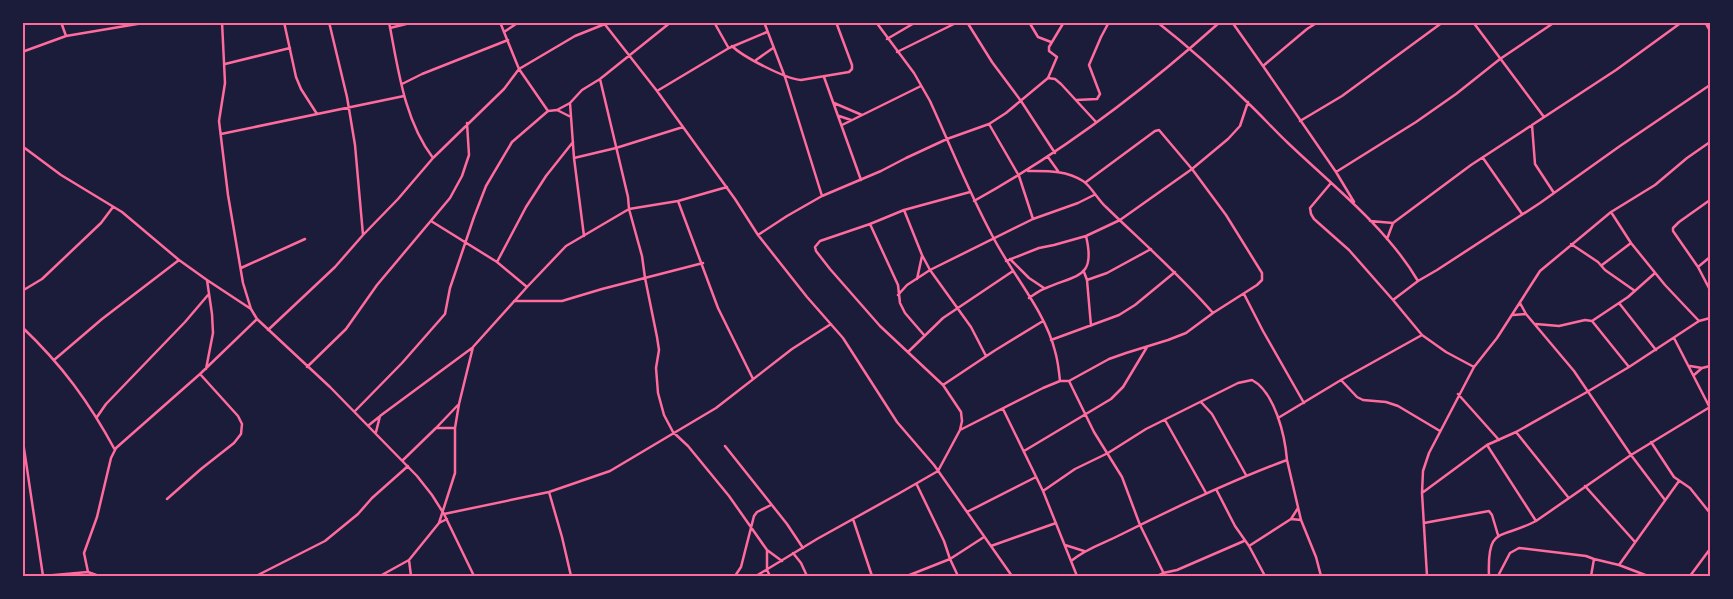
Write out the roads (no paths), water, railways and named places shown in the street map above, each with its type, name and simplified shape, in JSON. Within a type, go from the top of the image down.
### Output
[{"type":"street","points":[[61,22],[66,36]]},
{"type":"street","points":[[22,52],[66,36],[149,22]]},
{"type":"street","points":[[222,22],[225,64],[224,91],[219,122],[228,195],[243,283],[251,309],[257,319],[268,330],[369,425],[403,460],[432,495],[443,512],[474,576]]},
{"type":"street","points":[[284,22],[296,77],[301,89],[317,114]]},
{"type":"street","points":[[329,22],[355,145],[363,235]]},
{"type":"street","points":[[389,22],[404,96],[422,144],[433,158]]},
{"type":"street","points":[[390,28],[414,22]]},
{"type":"street","points":[[500,22],[519,69],[548,111]]},
{"type":"street","points":[[504,32],[519,22]]},
{"type":"street","points":[[664,22],[667,26]]},
{"type":"street","points":[[354,411],[402,363],[445,314],[450,288],[486,186],[512,142],[548,111],[557,110],[570,103],[582,90],[600,79],[671,22]]},
{"type":"street","points":[[714,22],[729,48]]},
{"type":"street","points":[[764,22],[784,76],[822,196]]},
{"type":"street","points":[[732,46],[742,54],[784,76],[801,80],[849,72],[852,69],[836,22]]},
{"type":"street","points":[[876,22],[922,86],[974,201],[994,240],[1043,322],[1055,351],[1060,382]]},
{"type":"street","points":[[887,39],[916,22]]},
{"type":"street","points":[[897,52],[958,22]]},
{"type":"street","points":[[966,22],[1055,152]]},
{"type":"street","points":[[1029,22],[1038,37],[1051,42]]},
{"type":"street","points":[[758,235],[786,216],[822,196],[861,180],[947,139],[989,124],[1021,101],[1048,78],[1057,58],[1048,49],[1064,22]]},
{"type":"street","points":[[1076,100],[1096,99],[1099,97],[1100,94],[1089,65],[1109,22]]},
{"type":"street","points":[[1157,22],[1191,49],[1248,102],[1283,139],[1356,206],[1399,253],[1418,281]]},
{"type":"street","points":[[974,201],[1028,171],[1055,152],[1191,49],[1220,22]]},
{"type":"street","points":[[1232,22],[1336,172],[1356,206]]},
{"type":"street","points":[[1263,66],[1306,29],[1318,22]]},
{"type":"street","points":[[1300,121],[1342,96],[1443,22]]},
{"type":"street","points":[[1473,22],[1544,117]]},
{"type":"street","points":[[1336,172],[1456,94],[1500,59],[1555,22]]},
{"type":"street","points":[[1387,239],[1394,222],[1483,157],[1616,70],[1682,22]]},
{"type":"street","points":[[1705,22],[1710,30]]},
{"type":"street","points":[[268,330],[335,268],[433,158],[504,89],[519,69],[575,36],[604,23],[657,91],[727,187],[758,235],[843,338],[897,422],[938,471],[1012,576]]},
{"type":"street","points":[[657,91],[732,46],[768,32]]},
{"type":"street","points":[[402,84],[422,74],[508,40]]},
{"type":"street","points":[[225,64],[290,48]]},
{"type":"street","points":[[755,60],[773,48]]},
{"type":"street","points":[[824,77],[861,180]]},
{"type":"street","points":[[1048,78],[1055,79],[1062,84],[1096,122]]},
{"type":"street","points":[[600,79],[628,197],[629,209],[637,234],[644,278],[657,337],[656,368],[658,393],[664,415],[673,432],[710,471],[767,550],[782,561]]},
{"type":"street","points":[[842,126],[922,86]]},
{"type":"street","points":[[1393,300],[1418,281],[1554,193],[1656,121],[1710,86]]},
{"type":"street","points":[[221,134],[348,106],[404,96]]},
{"type":"street","points":[[834,102],[862,115]]},
{"type":"street","points":[[1006,261],[1039,248],[1086,236],[1120,220],[1192,169],[1235,132],[1244,116],[1248,102]]},
{"type":"street","points":[[570,103],[574,158],[584,236]]},
{"type":"street","points":[[557,110],[570,117]]},
{"type":"street","points":[[838,116],[853,120]]},
{"type":"street","points":[[307,367],[346,329],[376,285],[450,198],[462,176],[469,155],[467,123]]},
{"type":"street","points":[[989,124],[1019,176],[1033,219]]},
{"type":"street","points":[[1532,125],[1535,164],[1554,193]]},
{"type":"street","points":[[574,158],[616,148],[682,127]]},
{"type":"street","points":[[960,430],[1043,388],[1069,381],[1109,359],[1186,333],[1262,280],[1262,273],[1226,215],[1192,169],[1159,130],[1086,182]]},
{"type":"street","points":[[497,262],[526,207],[546,176],[573,142]]},
{"type":"street","points":[[1427,576],[1422,493],[1423,471],[1429,452],[1458,394],[1474,367],[1513,315],[1540,271],[1611,212],[1654,185],[1710,142]]},
{"type":"street","points":[[22,146],[61,175],[122,212],[179,260],[251,309]]},
{"type":"street","points":[[1048,157],[1058,171]]},
{"type":"street","points":[[1483,157],[1522,214]]},
{"type":"street","points":[[1028,171],[1058,171],[1086,182],[1094,194],[1175,272],[1213,313]]},
{"type":"street","points":[[1331,183],[1310,208],[1311,214],[1349,250],[1422,335],[1446,352],[1474,367]]},
{"type":"street","points":[[369,425],[473,347],[566,246],[629,209],[678,201],[727,187]]},
{"type":"street","points":[[756,576],[853,518],[938,471],[960,430],[962,421],[961,412],[943,385],[880,326],[830,269],[815,247],[820,241],[904,210],[970,192]]},
{"type":"street","points":[[898,294],[907,285],[930,270],[994,240],[1033,219],[1078,203],[1094,194]]},
{"type":"street","points":[[1710,200],[1673,228],[1710,290]]},
{"type":"street","points":[[678,201],[718,308],[753,379]]},
{"type":"street","points":[[22,291],[42,279],[101,223],[113,207]]},
{"type":"street","points":[[904,210],[930,270],[971,327],[986,356]]},
{"type":"street","points":[[1611,212],[1630,243],[1699,321]]},
{"type":"street","points":[[431,221],[497,262],[527,287]]},
{"type":"street","points":[[1370,221],[1394,222]]},
{"type":"street","points":[[870,224],[898,285],[900,303],[905,313],[924,335]]},
{"type":"street","points":[[1029,298],[1044,288],[1074,278],[1084,272],[1089,256],[1086,236]]},
{"type":"street","points":[[241,268],[306,239]]},
{"type":"street","points":[[1602,265],[1630,243]]},
{"type":"street","points":[[1571,244],[1635,291]]},
{"type":"street","points":[[1087,280],[1114,269],[1151,249]]},
{"type":"street","points":[[917,279],[922,255]]},
{"type":"street","points":[[1698,267],[1710,257]]},
{"type":"street","points":[[1010,259],[1029,278],[1044,288]]},
{"type":"street","points":[[54,360],[109,314],[179,260]]},
{"type":"street","points":[[514,301],[562,300],[703,264]]},
{"type":"street","points":[[908,352],[943,318],[1013,271]]},
{"type":"street","points":[[1084,272],[1087,280],[1091,326]]},
{"type":"street","points":[[1051,340],[1119,315],[1175,272]]},
{"type":"street","points":[[1535,324],[1559,326],[1585,320],[1592,321],[1635,291],[1655,273]]},
{"type":"street","points":[[206,368],[213,332],[207,280]]},
{"type":"street","points":[[898,285],[907,285]]},
{"type":"street","points":[[1244,294],[1263,332],[1304,402]]},
{"type":"street","points":[[97,417],[106,404],[208,296]]},
{"type":"street","points":[[1520,303],[1526,314],[1574,371],[1631,455],[1665,500]]},
{"type":"street","points":[[1619,303],[1656,350]]},
{"type":"street","points":[[1513,315],[1526,314]]},
{"type":"street","points":[[1422,493],[1487,445],[1516,432],[1587,392],[1699,321],[1710,318]]},
{"type":"street","points":[[88,572],[84,553],[97,517],[111,458],[115,450],[200,374],[257,319]]},
{"type":"street","points":[[1592,321],[1629,367]]},
{"type":"street","points":[[943,385],[986,356],[1043,322]]},
{"type":"street","points":[[443,512],[549,492],[610,471],[716,408],[792,349],[831,324]]},
{"type":"street","points":[[22,327],[68,375],[97,417],[115,450]]},
{"type":"street","points":[[1278,418],[1422,335]]},
{"type":"street","points":[[1489,576],[1488,563],[1491,545],[1498,535],[1524,527],[1536,520],[1651,442],[1710,408],[1674,338]]},
{"type":"street","points":[[380,576],[409,560],[439,523],[455,473],[455,428],[473,347]]},
{"type":"street","points":[[1024,451],[1111,399],[1123,387],[1146,347]]},
{"type":"street","points":[[1690,366],[1702,368],[1710,366]]},
{"type":"street","points":[[1694,375],[1702,368]]},
{"type":"street","points":[[167,499],[241,434],[242,424],[238,416],[200,374]]},
{"type":"street","points":[[1043,491],[1075,469],[1108,454],[1146,429],[1238,383],[1252,380],[1259,383],[1278,418],[1301,520],[1316,557],[1321,576]]},
{"type":"street","points":[[1341,380],[1357,396],[1371,401],[1392,404],[1440,431]]},
{"type":"street","points":[[1069,381],[1094,432],[1127,489],[1140,525],[1164,575]]},
{"type":"street","points":[[1458,394],[1499,440]]},
{"type":"street","points":[[1201,402],[1215,420],[1246,475]]},
{"type":"street","points":[[403,460],[459,404]]},
{"type":"street","points":[[1003,409],[1043,491],[1077,576]]},
{"type":"street","points":[[376,432],[380,416]]},
{"type":"street","points":[[1165,420],[1206,493]]},
{"type":"street","points":[[436,428],[455,428]]},
{"type":"street","points":[[1516,432],[1568,498]]},
{"type":"street","points":[[22,435],[43,576],[88,572],[99,576]]},
{"type":"street","points":[[1651,442],[1668,469],[1679,481],[1694,492],[1710,513]]},
{"type":"street","points":[[1487,445],[1536,520]]},
{"type":"street","points":[[726,446],[787,524],[803,548]]},
{"type":"street","points":[[1071,561],[1084,551],[1111,540],[1206,493],[1246,475],[1287,460]]},
{"type":"street","points":[[256,576],[325,541],[358,514],[372,498],[408,466]]},
{"type":"street","points":[[967,512],[1036,477]]},
{"type":"street","points":[[1619,565],[1679,481]]},
{"type":"street","points":[[916,484],[944,541],[958,576]]},
{"type":"street","points":[[1585,486],[1635,542]]},
{"type":"street","points":[[1216,489],[1227,512],[1249,546],[1265,576]]},
{"type":"street","points":[[549,492],[571,576]]},
{"type":"street","points":[[735,576],[741,567],[751,526],[757,512],[771,505]]},
{"type":"street","points":[[1249,546],[1292,519],[1298,508]]},
{"type":"street","points":[[1424,522],[1489,511],[1498,535]]},
{"type":"street","points":[[853,518],[872,576]]},
{"type":"street","points":[[439,523],[447,519]]},
{"type":"street","points":[[1292,519],[1301,520]]},
{"type":"street","points":[[991,546],[1056,523]]},
{"type":"street","points":[[907,576],[915,575],[950,559],[984,537]]},
{"type":"street","points":[[1157,576],[1177,570],[1244,541]]},
{"type":"street","points":[[1065,545],[1084,551]]},
{"type":"street","points":[[1498,576],[1510,554],[1516,549],[1586,556],[1594,560],[1619,565],[1648,576]]},
{"type":"street","points":[[1690,576],[1710,549]]},
{"type":"street","points":[[767,550],[767,570],[770,576]]},
{"type":"street","points":[[794,553],[807,576]]},
{"type":"street","points":[[409,560],[411,576]]},
{"type":"street","points":[[1591,576],[1594,560]]}]
